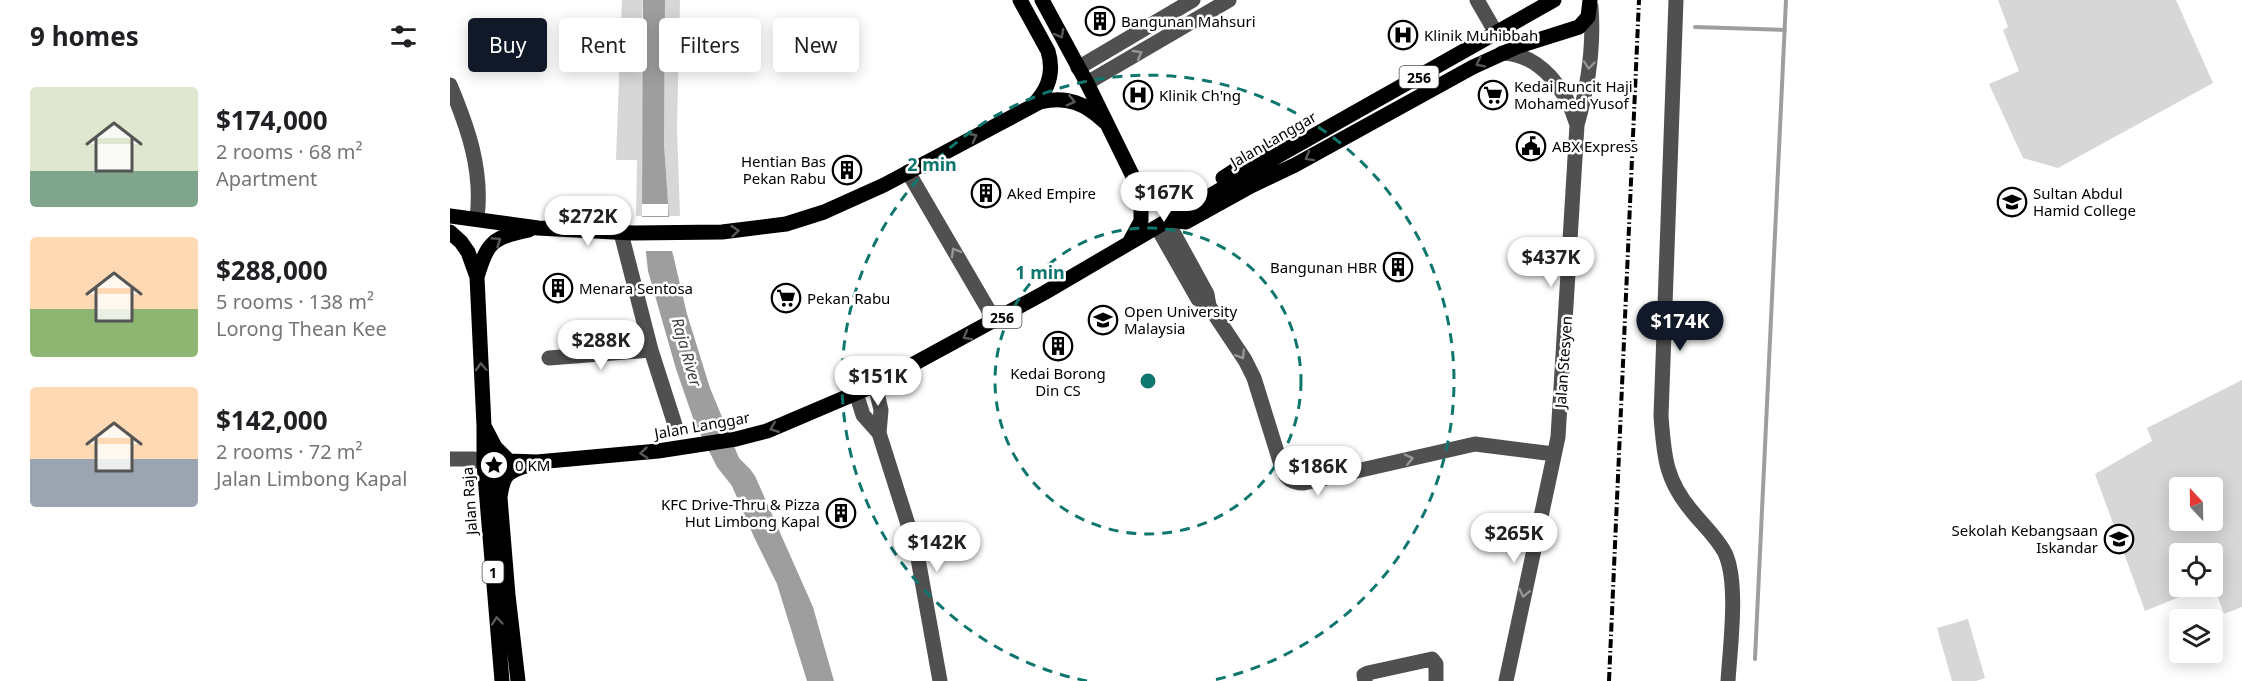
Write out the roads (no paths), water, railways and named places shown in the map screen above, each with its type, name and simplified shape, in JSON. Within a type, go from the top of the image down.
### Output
[{"type":"main road","points":[[1020,0],[1048,51],[1051,68],[1049,82],[1042,95],[1032,106]]},
{"type":"main road","points":[[1042,0],[1087,83],[1141,193],[1148,199],[1167,207],[1188,206],[1200,201],[1232,171],[1252,159],[1539,0]]},
{"type":"main road","name":"Jalan Langgar","points":[[502,456],[508,461],[537,462],[658,452],[736,439],[767,431],[875,385],[994,321],[1283,153],[1554,0]]},
{"type":"main road","points":[[1165,223],[1186,222],[1502,53],[1579,27],[1588,17],[1590,3]]},
{"type":"main road","points":[[450,216],[538,228],[621,233],[722,232],[786,224],[824,212],[908,172],[1049,99],[1067,99],[1084,105],[1105,123]]},
{"type":"main road","points":[[1127,245],[1141,221],[1141,193]]},
{"type":"main road","points":[[477,277],[491,243],[506,236],[538,228]]},
{"type":"main road","name":"1","points":[[450,232],[468,252],[477,277]]},
{"type":"main road","name":"Jalan Raja","points":[[477,277],[484,464],[501,681]]},
{"type":"main road","name":"Jalan Raja","points":[[484,426],[502,456]]},
{"type":"main road","name":"Jalan Langgar","points":[[500,498],[502,485],[508,473],[513,469],[537,462]]},
{"type":"main road","name":"1","points":[[484,464],[497,484],[500,498]]},
{"type":"main road","name":"Jalan Raja","points":[[500,498],[518,681]]},
{"type":"street","points":[[1078,68],[1193,0]]},
{"type":"street","points":[[1087,83],[1229,0]]},
{"type":"street","points":[[1477,0],[1492,26]]},
{"type":"street","points":[[1676,0],[1662,436],[1670,480],[1684,501],[1719,542],[1726,555],[1732,582],[1728,681]]},
{"type":"street","points":[[1577,125],[1589,65],[1592,22],[1590,3]]},
{"type":"street","points":[[1502,53],[1512,53],[1534,63],[1553,79],[1567,98],[1577,125]]},
{"type":"street","points":[[450,85],[472,141],[479,201],[477,218]]},
{"type":"street","name":"Jalan Stesyen","points":[[1506,681],[1558,436],[1577,125]]},
{"type":"street","points":[[908,172],[994,321]]},
{"type":"street","points":[[1165,223],[1207,294],[1209,306],[1245,360],[1254,378],[1282,468],[1290,481],[1304,483],[1475,444],[1554,454]]},
{"type":"street","points":[[621,233],[651,350],[676,428]]},
{"type":"street","points":[[549,358],[651,350]]},
{"type":"street","points":[[875,385],[880,411],[879,433],[916,553],[940,681]]},
{"type":"street","points":[[856,393],[863,415],[879,433]]},
{"type":"street","points":[[450,459],[474,459],[484,464]]},
{"type":"street","points":[[1365,681],[1364,675],[1368,673],[1432,659],[1434,676]]},
{"type":"water","name":"Raja River","points":[[643,0],[665,0],[665,18],[659,18],[659,72],[664,72],[664,144],[671,246],[687,314],[710,388],[739,458],[755,476],[813,607],[834,681],[807,681],[777,584],[732,486],[717,467],[694,421],[676,369],[648,271],[642,216],[643,72],[647,72],[647,18],[643,18]]},
{"type":"waterway","points":[[1755,659],[1786,0]]},
{"type":"waterway","points":[[1695,27],[1785,30]]},
{"type":"railway","points":[[1609,681],[1639,0]]},
{"type":"place","name":"Bangunan Mahsuri","points":[[1100,21]]},
{"type":"place","name":"Klinik Muhibbah","points":[[1403,35]]},
{"type":"place","name":"Klinik Ch'ng","points":[[1138,95]]},
{"type":"place","name":"Kedai Runcit Haji Mohamed Yusof","points":[[1493,95]]},
{"type":"place","name":"ABX Express","points":[[1531,146]]},
{"type":"place","name":"Hentian Bas Pekan Rabu","points":[[847,170]]},
{"type":"place","name":"Aked Empire","points":[[986,193]]},
{"type":"place","name":"Sultan Abdul Hamid College","points":[[2012,202]]},
{"type":"place","name":"Bangunan HBR","points":[[1398,267]]},
{"type":"place","name":"Menara Sentosa","points":[[558,288]]},
{"type":"place","name":"Pekan Rabu","points":[[786,298]]},
{"type":"place","name":"Open University Malaysia","points":[[1103,320]]},
{"type":"place","name":"Kedai Borong Din CS","points":[[1058,346]]},
{"type":"place","name":"0 KM","points":[[494,465]]},
{"type":"place","name":"KFC Drive-Thru & Pizza Hut Limbong Kapal","points":[[841,513]]},
{"type":"place","name":"Sekolah Kebangsaan Iskandar","points":[[2119,539]]}]
